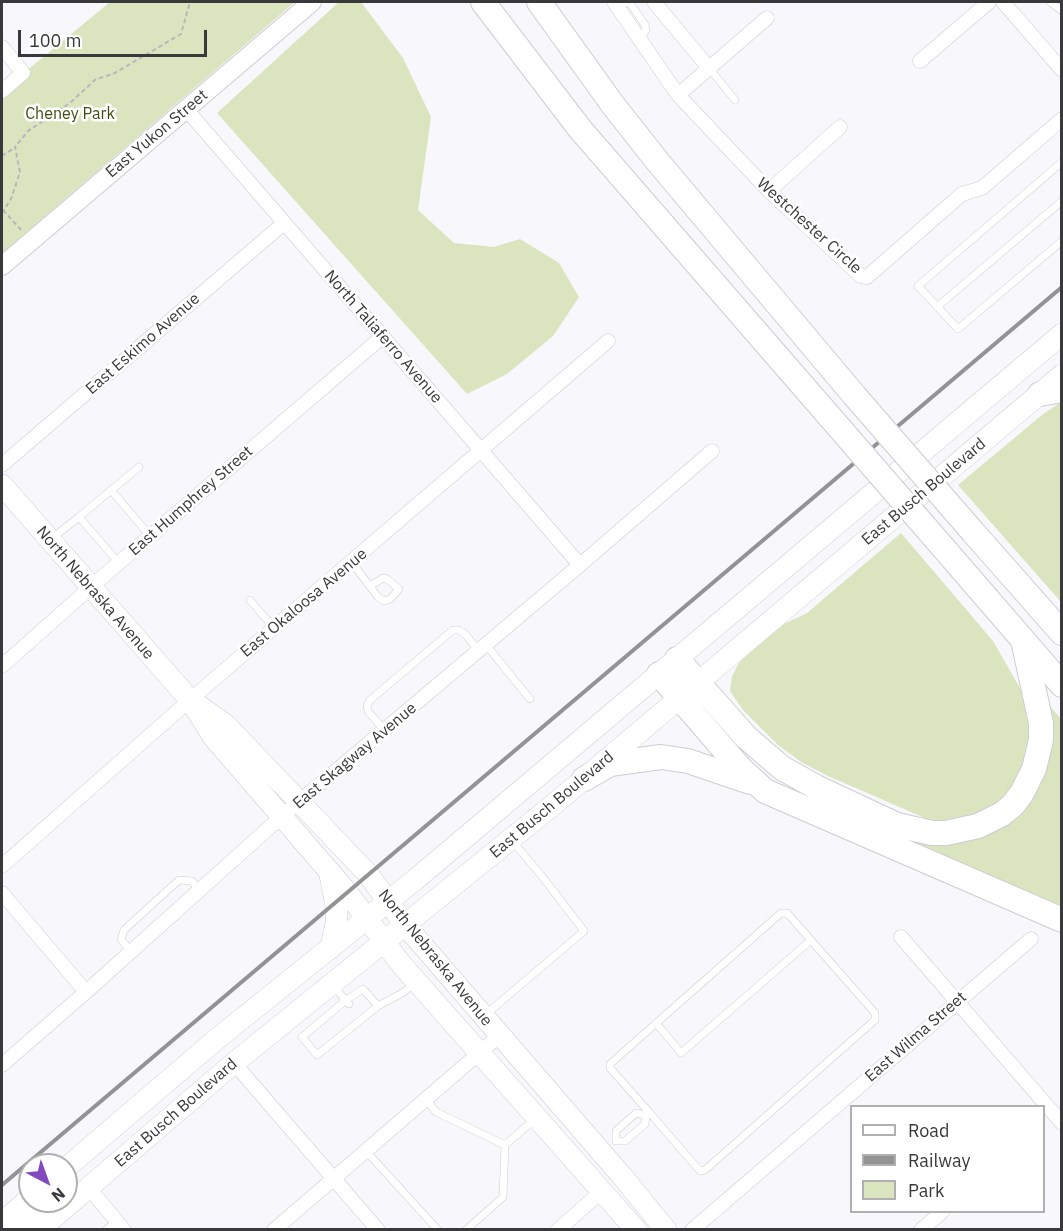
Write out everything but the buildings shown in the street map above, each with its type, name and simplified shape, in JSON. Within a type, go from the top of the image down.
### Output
[{"type":"highway","points":[[483,2],[580,129],[1062,685]]},
{"type":"highway","points":[[539,2],[613,105],[658,162],[854,395],[1062,633]]},
{"type":"highway","points":[[1040,608],[1062,620]]},
{"type":"highway","points":[[668,666],[689,690],[756,747],[798,778],[897,825],[932,833],[946,833],[978,826],[1002,814],[1022,794],[1034,769],[1041,740],[1041,723],[1023,640]]},
{"type":"highway","points":[[689,690],[719,746],[754,783],[765,791],[1062,920]]},
{"type":"highway","points":[[584,779],[610,764],[661,757],[688,761],[754,783]]},
{"type":"main road","name":"East Busch Boulevard","points":[[78,1159],[218,1038],[388,902],[1062,334]]},
{"type":"main road","name":"East Busch Boulevard","points":[[39,1230],[234,1063],[301,1023],[332,984],[511,840],[1051,392],[1062,375]]},
{"type":"main road","name":"North Nebraska Avenue","points":[[2,485],[190,700],[213,738],[368,918],[383,942],[416,981],[636,1230]]},
{"type":"main road","name":"North Nebraska Avenue","points":[[190,700],[226,725],[368,874],[405,925],[499,1036],[609,1147],[666,1230]]},
{"type":"main road","points":[[328,871],[334,889],[337,911],[331,948]]},
{"type":"main road","points":[[88,1188],[93,1173],[104,1154],[180,1088],[218,1038]]},
{"type":"main road","points":[[537,1117],[550,1119],[588,1153],[594,1155],[609,1147]]},
{"type":"main road","points":[[2,1223],[18,1209]]},
{"type":"main road","points":[[17,1230],[36,1213]]},
{"type":"street","name":"East Yukon Street","points":[[2,266],[312,2]]},
{"type":"street","points":[[654,2],[710,68]]},
{"type":"street","points":[[920,61],[989,2]]},
{"type":"street","points":[[1003,2],[1062,70]]},
{"type":"street","name":"Westchester Circle","points":[[615,3],[678,95],[769,191],[861,276],[867,277],[952,201],[962,194],[982,188],[1062,119]]},
{"type":"street","points":[[678,95],[767,18]]},
{"type":"street","points":[[2,47],[23,73],[2,91]]},
{"type":"street","name":"North Taliaferro Avenue","points":[[186,109],[580,565]]},
{"type":"street","points":[[769,191],[840,127]]},
{"type":"street","name":"East Eskimo Avenue","points":[[2,465],[284,223]]},
{"type":"street","name":"East Humphrey Street","points":[[2,666],[382,337]]},
{"type":"street","name":"East Okaloosa Avenue","points":[[2,866],[190,700],[608,341]]},
{"type":"street","name":"East Skagway Avenue","points":[[2,1065],[281,817],[483,648],[712,451]]},
{"type":"street","points":[[2,893],[86,992]]},
{"type":"street","points":[[901,937],[1059,1116],[1045,1124]]},
{"type":"street","name":"East Wilma Street","points":[[692,1230],[1031,939]]},
{"type":"street","points":[[274,1230],[499,1036]]},
{"type":"street","points":[[234,1063],[378,1230]]},
{"type":"street","points":[[88,1188],[116,1226]]},
{"type":"street","points":[[558,1230],[603,1190]]},
{"type":"street","points":[[921,1230],[941,1213]]},
{"type":"lane","points":[[1050,2],[1062,11]]},
{"type":"lane","points":[[710,68],[735,100]]},
{"type":"lane","points":[[1062,162],[918,286],[958,329],[1062,241]]},
{"type":"lane","points":[[937,307],[1062,201]]},
{"type":"lane","points":[[49,541],[139,467]]},
{"type":"lane","points":[[111,490],[150,536]]},
{"type":"lane","points":[[79,517],[119,563]]},
{"type":"lane","points":[[352,562],[370,586]]},
{"type":"lane","points":[[250,600],[274,628]]},
{"type":"lane","points":[[385,730],[368,711],[367,705],[370,700],[453,630],[459,630],[483,648],[530,699]]},
{"type":"lane","points":[[483,1017],[584,931],[511,840]]},
{"type":"lane","points":[[131,952],[121,939],[124,930],[179,880],[192,881],[199,891]]},
{"type":"lane","points":[[781,913],[787,913],[811,940],[875,1012],[875,1020],[705,1170],[700,1171],[610,1068],[610,1064],[781,913]]},
{"type":"lane","points":[[656,1023],[681,1053],[811,940]]},
{"type":"lane","points":[[378,1006],[363,989],[320,1025],[301,1023],[302,1037],[317,1055],[361,1017],[404,992],[416,981]]},
{"type":"lane","points":[[332,984],[347,1002]]},
{"type":"lane","points":[[426,1098],[436,1112],[505,1145]]},
{"type":"lane","points":[[609,1147],[616,1131],[636,1113],[648,1113]]},
{"type":"lane","points":[[609,1147],[625,1141],[645,1124],[648,1113]]},
{"type":"lane","points":[[466,1230],[503,1197],[505,1145],[537,1117]]},
{"type":"lane","points":[[365,1150],[438,1230]]},
{"type":"path","points":[[2,156],[15,147],[28,131],[70,103],[96,79],[113,74],[181,34],[190,2]]},
{"type":"path","points":[[15,147],[20,172],[10,199],[2,212],[25,234]]},
{"type":"green space","name":"Cheney Park","points":[[110,2],[295,2],[2,253],[2,91]]},
{"type":"green space","points":[[339,2],[361,2],[403,58],[431,117],[418,210],[454,243],[494,247],[520,239],[559,263],[579,297],[553,336],[507,374],[467,394],[217,113]]},
{"type":"green space","points":[[1061,402],[1061,602],[958,485]]},
{"type":"green space","points":[[901,533],[993,641],[1020,688],[1028,711],[1031,732],[1024,767],[1009,796],[980,816],[948,822],[927,819],[828,776],[801,762],[778,745],[743,710],[730,691],[732,676],[739,663],[753,649],[782,625],[807,613]]},
{"type":"green space","points":[[1045,700],[1061,719],[1061,915],[911,849],[914,842],[929,844],[1013,810]]},
{"type":"railway","points":[[2,1185],[1062,287]]}]
